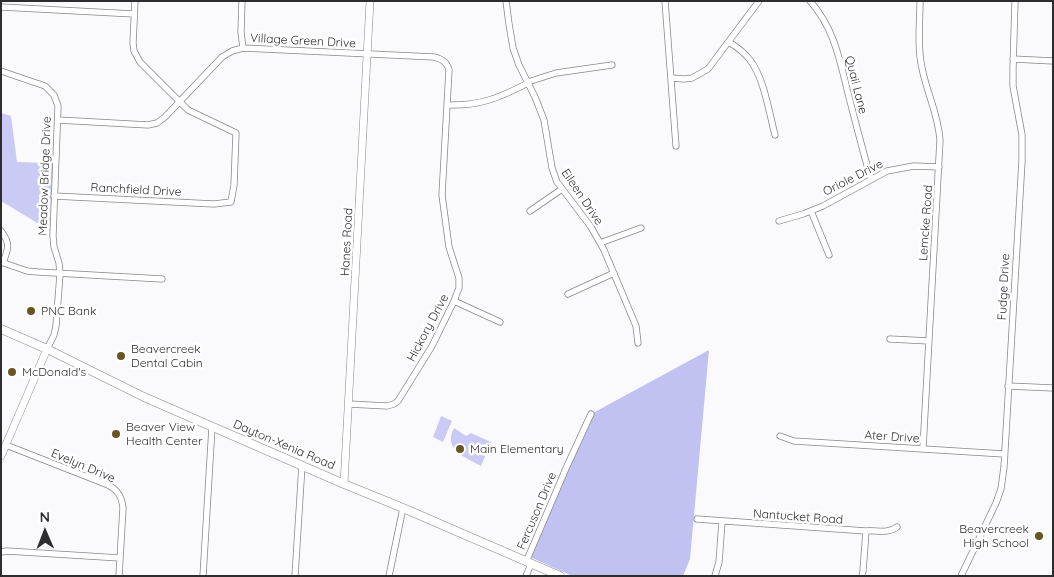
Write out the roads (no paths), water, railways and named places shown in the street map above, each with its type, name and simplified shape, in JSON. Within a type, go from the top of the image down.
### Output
[{"type":"main road","name":"Dayton-Xenia Road","points":[[1,329],[144,397],[560,576]]},
{"type":"street","points":[[135,1],[134,51],[140,62],[180,102]]},
{"type":"street","points":[[242,1],[242,48]]},
{"type":"street","name":"Hanes Road","points":[[344,484],[370,1]]},
{"type":"street","name":"Eileen Drive","points":[[506,1],[514,48],[544,120],[549,161],[562,189],[591,227],[600,243],[636,326],[638,343]]},
{"type":"street","points":[[665,1],[676,146]]},
{"type":"street","points":[[671,78],[688,79],[704,72],[712,65],[759,1]]},
{"type":"street","name":"Quail Lane","points":[[810,1],[826,23],[837,49],[871,179]]},
{"type":"street","name":"Lemcke Road","points":[[920,1],[920,56],[938,120],[940,140],[923,448]]},
{"type":"street","name":"Fudge Drive","points":[[962,576],[997,502],[1004,454],[1022,152],[1022,135],[1014,86],[1015,1]]},
{"type":"street","points":[[1,7],[134,14]]},
{"type":"street","points":[[729,42],[746,55],[757,72],[774,135]]},
{"type":"street","name":"Village Green Drive","points":[[58,120],[151,125],[163,119],[222,57],[242,48],[440,59],[446,62],[448,67],[448,91]]},
{"type":"street","points":[[1013,59],[1053,61]]},
{"type":"street","points":[[447,105],[468,105],[491,100],[528,83],[556,73],[612,65]]},
{"type":"street","name":"Meadow Bridge Drive","points":[[1,71],[40,84],[51,91],[57,102],[58,120],[53,236],[60,274],[54,335],[1,456]]},
{"type":"street","name":"Hickory Drive","points":[[349,404],[387,406],[398,401],[432,346],[459,288],[449,247],[442,195],[448,91]]},
{"type":"street","name":"Ranchfield Drive","points":[[54,196],[216,204],[231,202],[234,185],[236,133],[188,110],[180,102]]},
{"type":"street","name":"Oriole Drive","points":[[779,221],[823,206],[888,171],[903,167],[940,167]]},
{"type":"street","points":[[530,211],[562,189]]},
{"type":"street","points":[[811,211],[830,255]]},
{"type":"street","points":[[600,243],[641,228]]},
{"type":"street","points":[[1,231],[7,240],[8,246],[2,263],[27,271],[162,280]]},
{"type":"street","points":[[568,294],[614,273]]},
{"type":"street","points":[[454,302],[500,322]]},
{"type":"street","points":[[890,339],[929,340]]},
{"type":"street","points":[[1008,386],[1053,388]]},
{"type":"street","name":"Fercuson Drive","points":[[526,576],[528,563],[570,459],[591,414]]},
{"type":"street","points":[[204,576],[212,426]]},
{"type":"street","name":"Ater Drive","points":[[780,436],[794,441],[1004,454]]},
{"type":"street","name":"Evelyn Drive","points":[[6,445],[108,484],[116,490],[121,497],[123,508],[119,576]]},
{"type":"street","points":[[295,576],[302,465]]},
{"type":"street","points":[[389,576],[403,508]]},
{"type":"street","name":"Nantucket Road","points":[[697,519],[866,531],[889,531],[897,527]]},
{"type":"street","points":[[715,576],[719,562],[722,522]]},
{"type":"street","points":[[862,576],[866,531]]},
{"type":"street","points":[[1,552],[120,558]]},
{"type":"place","name":"PNC Bank","points":[[31,311]]},
{"type":"place","name":"Beavercreek Dental Cabin","points":[[121,356]]},
{"type":"place","name":"McDonald's","points":[[12,372]]},
{"type":"place","name":"Beaver View Health Center","points":[[116,434]]},
{"type":"place","name":"Main Elementary","points":[[460,449]]},
{"type":"place","name":"Beavercreek High School","points":[[1039,536]]}]
